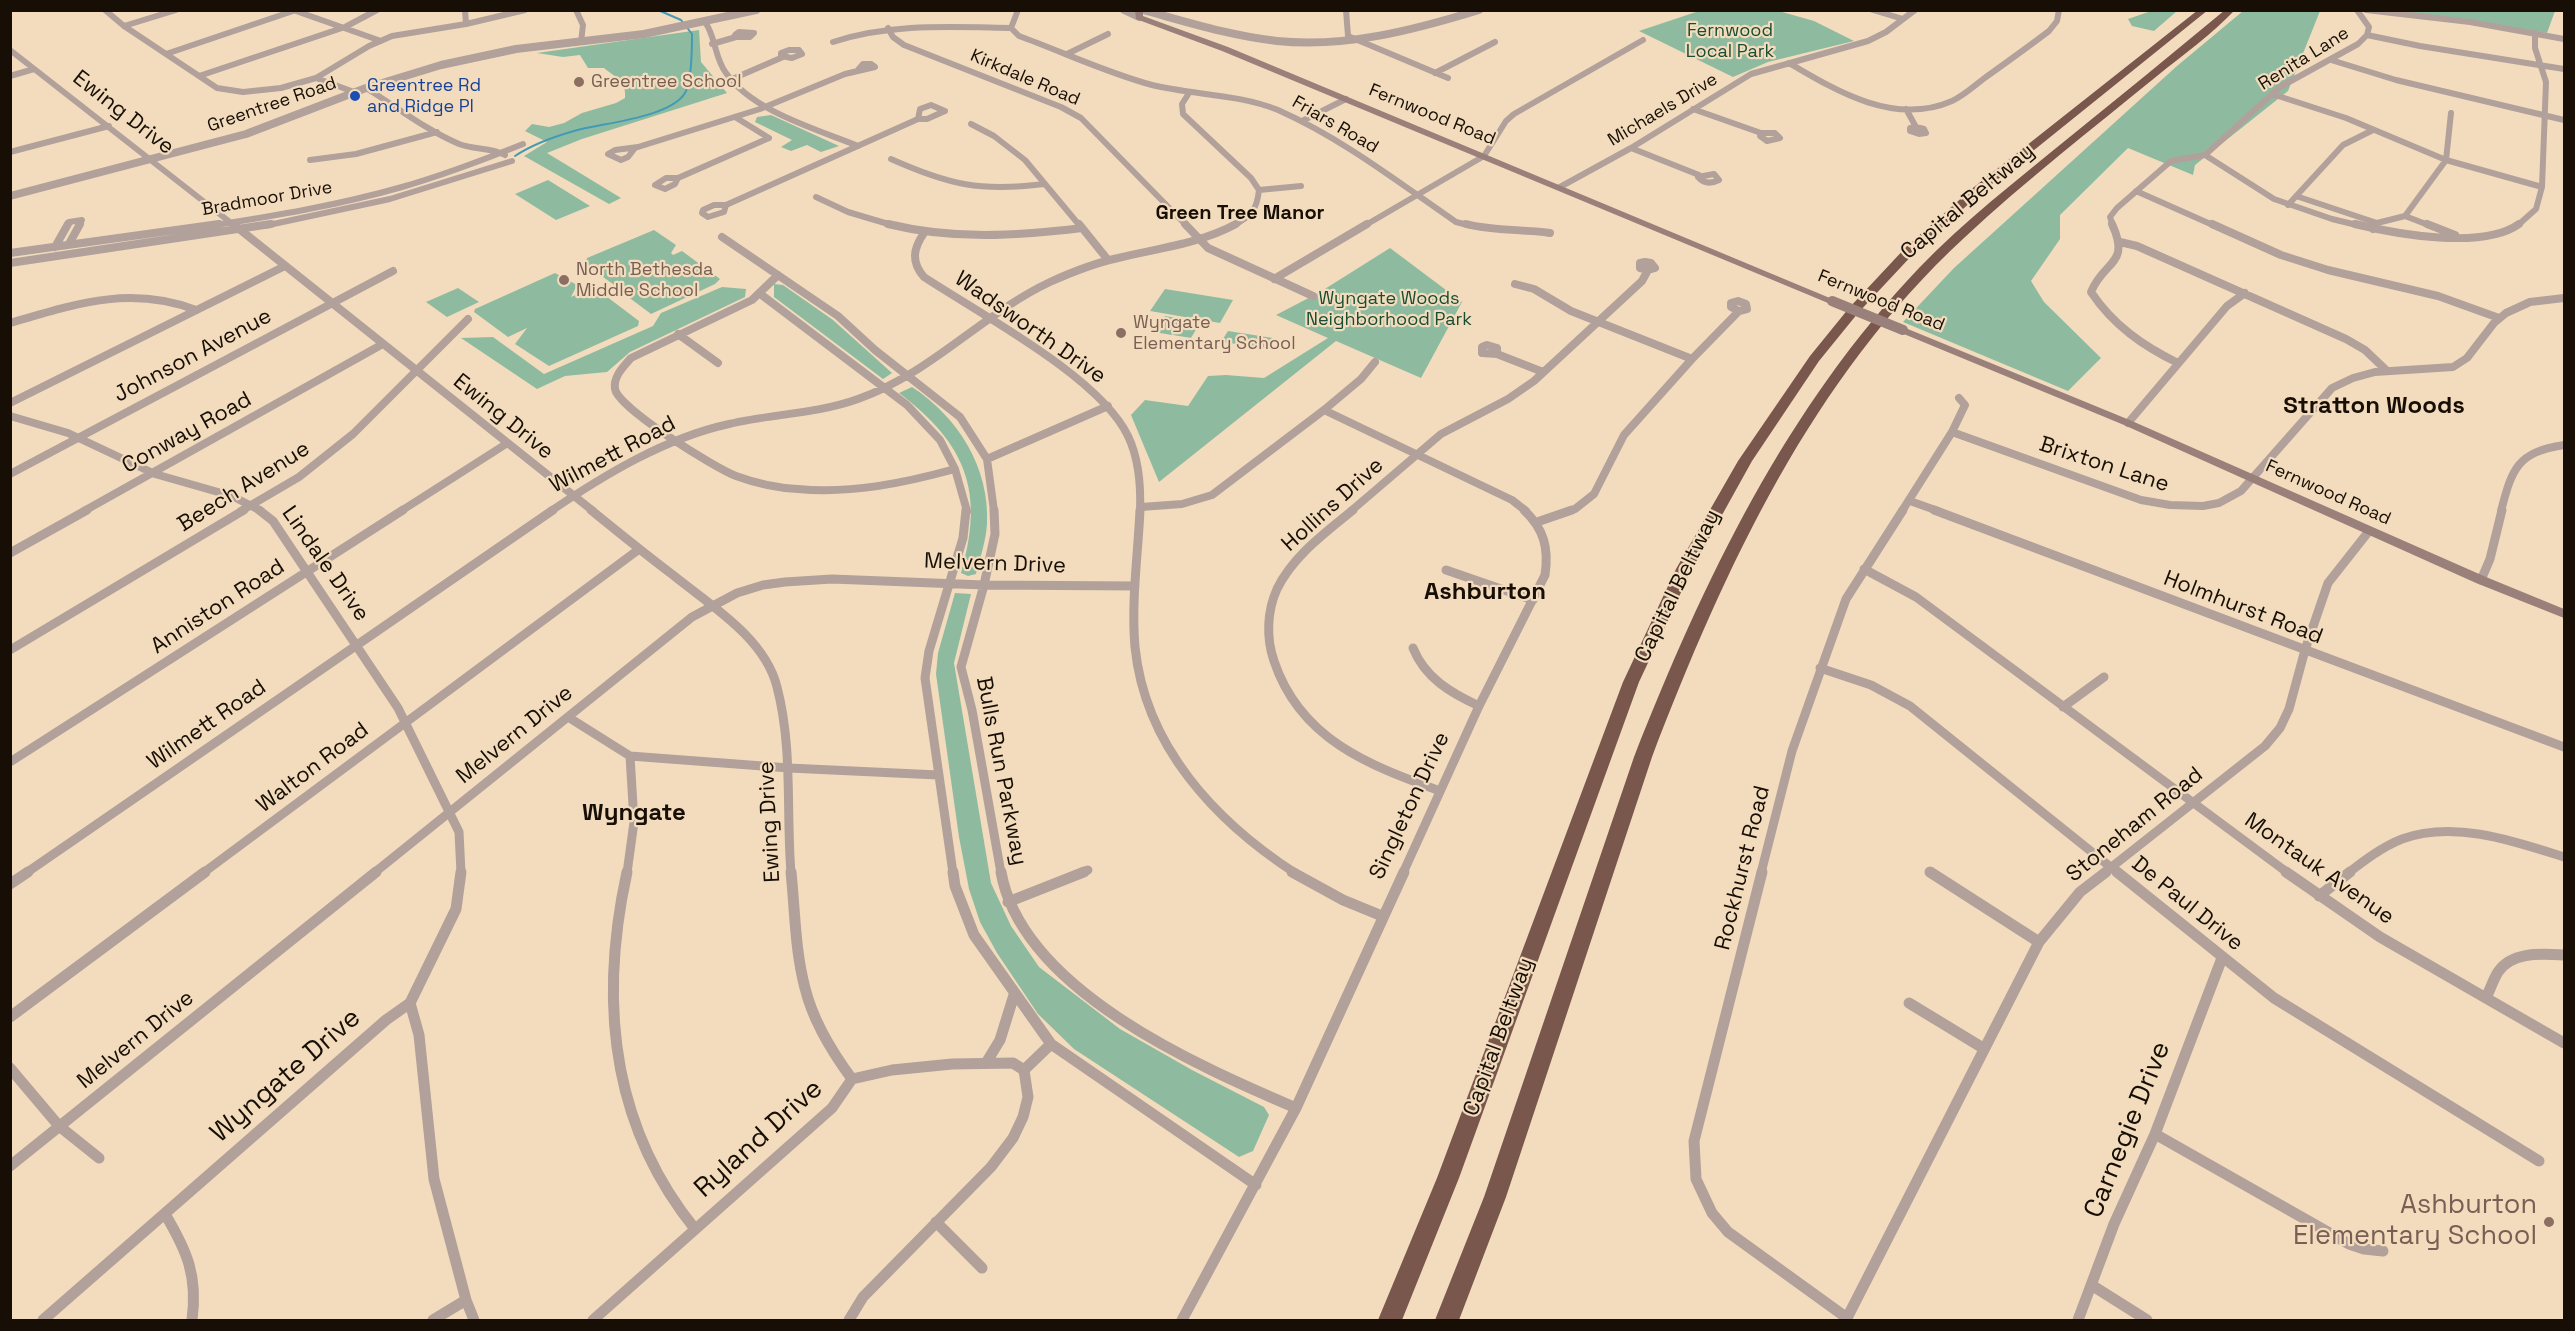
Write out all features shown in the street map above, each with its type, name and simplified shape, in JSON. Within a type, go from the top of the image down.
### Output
[{"type":"highway","name":"Capital Beltway","points":[[1390,1320],[1448,1178],[1631,682],[1692,552],[1756,440],[1788,393],[1845,319],[1913,246],[1987,183],[2204,10]]},
{"type":"highway","name":"Capital Beltway","points":[[1447,1320],[1495,1197],[1663,704],[1694,627],[1723,564],[1786,450],[1816,404],[1872,328],[1939,255],[2001,198],[2231,10]]},
{"type":"highway","points":[[1454,1320],[1495,1197]]},
{"type":"main road","name":"Fernwood Road","points":[[1142,12],[1180,32],[2128,423],[2481,580],[2565,614]]},
{"type":"street","points":[[105,10],[124,26],[217,88],[243,92],[280,88],[316,78],[381,40],[525,10]]},
{"type":"street","points":[[124,26],[176,10]]},
{"type":"street","points":[[199,76],[345,27],[377,10]]},
{"type":"street","points":[[465,10],[466,24]]},
{"type":"street","points":[[576,10],[582,18],[584,29],[581,42]]},
{"type":"street","name":"Greentree Road","points":[[10,196],[262,128],[354,92],[467,58],[679,27],[756,10]]},
{"type":"street","points":[[833,42],[862,32],[888,28],[1011,28],[1018,10]]},
{"type":"street","points":[[1124,10],[1287,42],[1321,43],[1354,40],[1479,10]]},
{"type":"street","points":[[1346,10],[1348,36],[1448,78]]},
{"type":"street","points":[[1874,10],[1903,19]]},
{"type":"street","name":"Michaels Drive","points":[[1560,187],[1631,148],[1751,74],[1868,42],[1886,32],[1915,10]]},
{"type":"street","points":[[1789,63],[1851,98],[1872,105],[1906,109],[1933,107],[1954,100],[2049,32],[2058,21],[2059,10]]},
{"type":"street","name":"Renita Lane","points":[[2205,155],[2272,94],[2289,82],[2353,48],[2367,35],[2368,24],[2357,10]]},
{"type":"street","points":[[2366,10],[2419,15],[2565,39]]},
{"type":"street","points":[[166,54],[296,11],[381,40]]},
{"type":"street","points":[[705,22],[711,30],[712,44],[719,64],[730,80],[745,94],[766,106],[858,146]]},
{"type":"street","points":[[1191,36],[1188,29],[1193,26],[1204,26]]},
{"type":"street","name":"Kirkdale Road","points":[[888,28],[893,37],[903,45],[1061,107],[1081,118],[1197,239],[1217,254],[1313,296]]},
{"type":"street","name":"Friars Road","points":[[1011,28],[1019,36],[1150,84],[1189,93],[1253,102],[1302,121],[1348,146],[1449,219],[1472,228],[1550,233]]},
{"type":"street","points":[[2178,363],[2138,342],[2098,303],[2091,292],[2094,281],[2118,255],[2120,242],[2110,217],[2136,191],[2171,161],[2205,155],[2247,184],[2288,204],[2328,218],[2420,236],[2460,237],[2500,233],[2516,227],[2536,209],[2542,187],[2546,82],[2535,48],[2535,33]]},
{"type":"street","points":[[1067,54],[1108,34]]},
{"type":"street","points":[[2367,35],[2431,48],[2565,69]]},
{"type":"street","points":[[712,44],[736,38]]},
{"type":"street","points":[[1274,279],[1484,156],[1506,121],[1514,114],[1643,40]]},
{"type":"street","points":[[1435,73],[1495,42]]},
{"type":"street","name":"Ewing Drive","points":[[10,50],[150,158],[283,267],[744,634],[766,661],[777,686],[789,768],[789,846],[800,967],[805,990],[817,1022],[836,1057],[852,1079]]},
{"type":"street","points":[[730,80],[783,57]]},
{"type":"street","points":[[2331,60],[2396,80],[2565,120]]},
{"type":"street","points":[[10,76],[34,69]]},
{"type":"street","points":[[634,148],[735,117],[858,70]]},
{"type":"street","points":[[316,78],[354,92]]},
{"type":"street","points":[[366,88],[462,145],[498,150],[503,153]]},
{"type":"street","points":[[1189,93],[1182,104],[1183,114],[1251,178],[1259,190],[1301,186]]},
{"type":"street","points":[[2272,94],[2373,130],[2446,160],[2542,187]]},
{"type":"street","points":[[1302,121],[1346,99]]},
{"type":"street","points":[[1693,109],[1761,133]]},
{"type":"street","points":[[1906,109],[1916,127]]},
{"type":"street","points":[[2296,196],[2375,226],[2405,216],[2446,160],[2451,113]]},
{"type":"street","points":[[678,178],[769,138],[735,117]]},
{"type":"street","points":[[726,206],[918,119]]},
{"type":"street","points":[[971,124],[1009,146],[1108,260]]},
{"type":"street","points":[[10,152],[109,126]]},
{"type":"street","points":[[2288,204],[2343,145],[2373,130]]},
{"type":"street","points":[[310,160],[356,154],[437,132]]},
{"type":"street","name":"Bradmoor Drive","points":[[10,253],[229,223],[343,201],[423,181],[523,144]]},
{"type":"street","points":[[1631,148],[1699,174]]},
{"type":"street","name":"Bradmoor Drive","points":[[10,263],[240,232],[367,206],[443,185],[512,161],[503,153]]},
{"type":"street","points":[[891,159],[935,179],[961,186],[1002,189],[1044,184]]},
{"type":"street","name":"Wilmett Road","points":[[10,884],[572,497],[677,440],[727,424],[831,406],[883,388],[908,376],[1049,283],[1108,260],[1227,230],[1246,219],[1257,204],[1259,190]]},
{"type":"street","points":[[2136,191],[2281,255],[2328,270],[2438,296],[2499,318]]},
{"type":"street","points":[[816,197],[867,220],[924,233],[1000,237],[1082,228]]},
{"type":"street","points":[[343,201],[367,206]]},
{"type":"street","points":[[2405,216],[2460,237]]},
{"type":"street","points":[[55,247],[68,224],[82,220],[69,244]]},
{"type":"street","name":"Wadsworth Drive","points":[[924,233],[913,252],[917,269],[924,277],[1079,378],[1108,406],[1129,437],[1135,455],[1141,507],[1135,586],[1134,645],[1141,683],[1159,733],[1185,775],[1215,810],[1262,851],[1299,877],[1358,908],[1382,916]]},
{"type":"street","name":"Bulls Run Parkway","points":[[722,237],[838,316],[875,350],[942,400],[960,417],[987,459],[994,498],[995,534],[984,585],[961,667],[972,710],[1008,902],[1022,928],[1040,952],[1099,1003],[1162,1045],[1217,1074],[1296,1108]]},
{"type":"street","points":[[2120,242],[2137,246],[2346,339],[2365,350],[2386,370]]},
{"type":"street","points":[[10,403],[283,267]]},
{"type":"street","name":"Hollins Drive","points":[[1440,790],[1358,759],[1325,736],[1291,700],[1276,672],[1269,641],[1269,618],[1277,589],[1297,559],[1417,454],[1458,423],[1515,395],[1642,281],[1648,270]]},
{"type":"street","name":"Johnson Avenue","points":[[10,474],[393,271]]},
{"type":"street","points":[[778,275],[752,300],[631,358],[619,371],[615,380],[615,392],[620,400],[705,461],[728,472],[759,482],[813,490],[871,488],[911,481],[955,469]]},
{"type":"street","points":[[1515,284],[1534,290],[1571,311],[1692,359]]},
{"type":"street","points":[[759,293],[907,405],[940,440],[955,469],[967,512],[963,538],[929,651],[925,678],[955,886],[974,935],[1014,995],[1051,1044],[1256,1185]]},
{"type":"street","points":[[2128,423],[2227,306],[2245,293]]},
{"type":"street","points":[[10,323],[71,306],[117,298],[161,298],[183,303],[196,310]]},
{"type":"street","name":"Brixton Lane","points":[[1952,432],[2122,494],[2155,503],[2186,506],[2219,503],[2241,491],[2253,479],[2332,388],[2357,375],[2386,370],[2438,369],[2456,366],[2468,357],[2499,318],[2518,306],[2541,300],[2565,298]]},
{"type":"street","points":[[1537,522],[1575,509],[1594,494],[1624,435],[1739,310]]},
{"type":"street","name":"Beech Avenue","points":[[10,650],[299,477],[331,453],[468,319]]},
{"type":"street","points":[[678,334],[718,363]]},
{"type":"street","name":"Conway Road","points":[[10,553],[381,345]]},
{"type":"street","points":[[1497,354],[1543,372]]},
{"type":"street","points":[[1141,507],[1182,504],[1212,495],[1324,410],[1360,379],[1375,362]]},
{"type":"street","name":"Rockhurst Road","points":[[1847,1319],[1728,1232],[1713,1213],[1696,1179],[1694,1141],[1792,751],[1820,668],[1846,599],[1952,432],[1965,405],[1959,398]]},
{"type":"street","points":[[987,459],[1108,406]]},
{"type":"street","name":"Singleton Drive","points":[[1182,1320],[1296,1108],[1479,705],[1533,600],[1545,575],[1549,560],[1548,548],[1537,522],[1512,500],[1324,410]]},
{"type":"street","name":"Lindale Drive","points":[[10,416],[78,438],[153,473],[223,492],[252,506],[273,521],[398,708],[449,814]]},
{"type":"street","name":"Anniston Road","points":[[10,762],[506,444]]},
{"type":"street","points":[[2481,580],[2490,559],[2510,476],[2522,461],[2545,448],[2565,445]]},
{"type":"street","name":"Holmhurst Road","points":[[1910,501],[2565,747]]},
{"type":"street","name":"Stoneham Road","points":[[1847,1319],[2039,942],[2080,892],[2265,746],[2280,728],[2289,709],[2305,650],[2328,583],[2369,531]]},
{"type":"street","name":"Walton Road","points":[[10,1017],[638,550]]},
{"type":"street","name":"Montauk Avenue","points":[[1864,569],[1916,597],[2319,896],[2380,937],[2565,1043]]},
{"type":"street","points":[[1446,570],[1533,600]]},
{"type":"street","name":"Melvern Drive","points":[[10,1166],[692,617],[711,606],[737,593],[763,585],[832,579],[984,585],[1135,586]]},
{"type":"street","points":[[1413,648],[1415,658],[1429,676],[1479,705]]},
{"type":"street","name":"De Paul Drive","points":[[1820,668],[1870,685],[1910,706],[2274,998],[2539,1161]]},
{"type":"street","points":[[2063,707],[2104,677]]},
{"type":"street","points":[[568,717],[630,756],[789,768],[938,775]]},
{"type":"street","points":[[630,756],[632,841],[617,921],[613,978],[615,1043],[628,1101],[645,1150],[679,1211],[695,1229]]},
{"type":"street","name":"Wyngate Drive","points":[[43,1320],[386,1020],[410,1003],[456,909],[461,848],[459,832],[449,814]]},
{"type":"street","points":[[2319,896],[2382,849],[2404,838],[2435,833],[2478,834],[2518,842],[2565,857]]},
{"type":"street","points":[[1008,902],[1088,870]]},
{"type":"street","points":[[1930,872],[2039,942]]},
{"type":"street","points":[[2486,998],[2500,969],[2512,960],[2538,953],[2565,956]]},
{"type":"street","name":"Carnegie Drive","points":[[2078,1320],[2093,1286],[2114,1224],[2155,1134],[2222,958]]},
{"type":"street","points":[[986,1063],[1000,1040],[1014,995]]},
{"type":"street","points":[[410,1003],[419,1035],[434,1179],[466,1300],[474,1320]]},
{"type":"street","points":[[1909,1003],[1983,1048]]},
{"type":"street","points":[[849,1320],[863,1297],[991,1167],[1013,1138],[1023,1118],[1028,1096],[1024,1070],[1051,1044]]},
{"type":"street","name":"Ryland Drive","points":[[593,1320],[832,1108],[852,1079],[878,1071],[907,1066],[1013,1063],[1024,1070]]},
{"type":"street","points":[[10,1068],[59,1126],[99,1158]]},
{"type":"street","points":[[2155,1134],[2349,1244],[2364,1249],[2383,1251]]},
{"type":"street","points":[[165,1214],[189,1254],[195,1294],[192,1320]]},
{"type":"street","points":[[936,1221],[982,1268]]},
{"type":"street","points":[[2093,1286],[2147,1320]]},
{"type":"street","points":[[433,1320],[466,1300]]},
{"type":"green space","name":"Fernwood Local Park","points":[[1775,10],[1814,21],[1854,41],[1768,62],[1733,77],[1639,31],[1699,11]]},
{"type":"green space","points":[[2154,10],[2177,11],[2154,31],[2132,26],[2128,19]]},
{"type":"green space","points":[[2243,11],[2320,11],[2288,91],[2195,165],[2193,175],[2128,148],[2060,215],[2060,239],[2031,281],[2044,302],[2101,358],[2068,391],[1903,322],[1954,268],[2177,66]]},
{"type":"green space","points":[[2400,11],[2555,11],[2547,33]]},
{"type":"green space","points":[[699,30],[701,62],[727,93],[582,139],[547,153],[621,198],[609,204],[524,156],[547,142],[525,131],[532,124],[549,127],[564,123],[582,113],[625,98],[624,88],[619,80],[604,68],[588,68],[580,55],[563,57],[537,53]]},
{"type":"green space","points":[[771,115],[839,146],[821,152],[807,145],[791,151],[781,147],[792,140],[755,122],[757,117]]},
{"type":"green space","points":[[548,180],[590,206],[556,220],[515,194]]},
{"type":"green space","points":[[654,230],[676,245],[671,253],[673,255],[682,251],[720,279],[715,284],[651,314],[627,296],[629,293],[620,286],[617,287],[585,264],[587,258]]},
{"type":"green space","name":"Wyngate Woods Neighborhood Park","points":[[1390,248],[1462,302],[1421,378],[1336,341],[1159,482],[1131,415],[1145,400],[1188,406],[1208,376],[1264,378],[1328,338],[1276,315],[1320,292]]},
{"type":"green space","points":[[555,273],[577,285],[571,297],[594,287],[639,321],[638,326],[549,366],[515,344],[527,328],[508,337],[474,312],[475,309]]},
{"type":"green space","points":[[774,284],[783,285],[833,320],[892,373],[883,379],[774,297]]},
{"type":"green space","points":[[722,287],[746,289],[745,297],[630,352],[607,372],[565,376],[537,389],[461,338],[493,337],[544,374],[653,326],[661,313]]},
{"type":"green space","points":[[458,288],[479,302],[447,317],[426,302]]},
{"type":"green space","points":[[1165,289],[1233,300],[1220,323],[1150,311]]},
{"type":"green space","points":[[1165,316],[1182,319],[1172,335],[1154,332]]},
{"type":"green space","points":[[1183,319],[1201,321],[1191,338],[1173,335]]},
{"type":"green space","points":[[1228,331],[1273,338],[1268,348],[1221,342]]},
{"type":"green space","points":[[912,387],[944,413],[968,446],[977,464],[987,503],[987,524],[976,574],[968,576],[961,573],[971,517],[970,493],[964,471],[940,431],[899,393]]},
{"type":"green space","points":[[955,593],[971,594],[954,663],[991,883],[1011,926],[1039,967],[1120,1029],[1264,1107],[1269,1115],[1253,1151],[1239,1157],[1074,1049],[1038,1014],[997,953],[980,922],[969,889],[959,837],[936,674],[938,653]]},
{"type":"waterway","points":[[515,156],[536,144],[558,136],[650,114],[677,101],[685,93],[689,81],[692,34],[681,20],[658,10]]},
{"type":"place","name":"Greentree School","points":[[579,82]]},
{"type":"place","name":"Greentree Rd and Ridge Pl","points":[[355,96]]},
{"type":"place","name":"North Bethesda Middle School","points":[[564,280]]},
{"type":"place","name":"Wyngate Elementary School","points":[[1121,333]]},
{"type":"place","name":"Ashburton Elementary School","points":[[2549,1222]]},
{"type":"district","name":"Green Tree Manor","points":[[1240,214]]},
{"type":"district","name":"Stratton Woods","points":[[2374,406]]},
{"type":"district","name":"Ashburton","points":[[1485,592]]},
{"type":"district","name":"Wyngate","points":[[634,813]]}]
